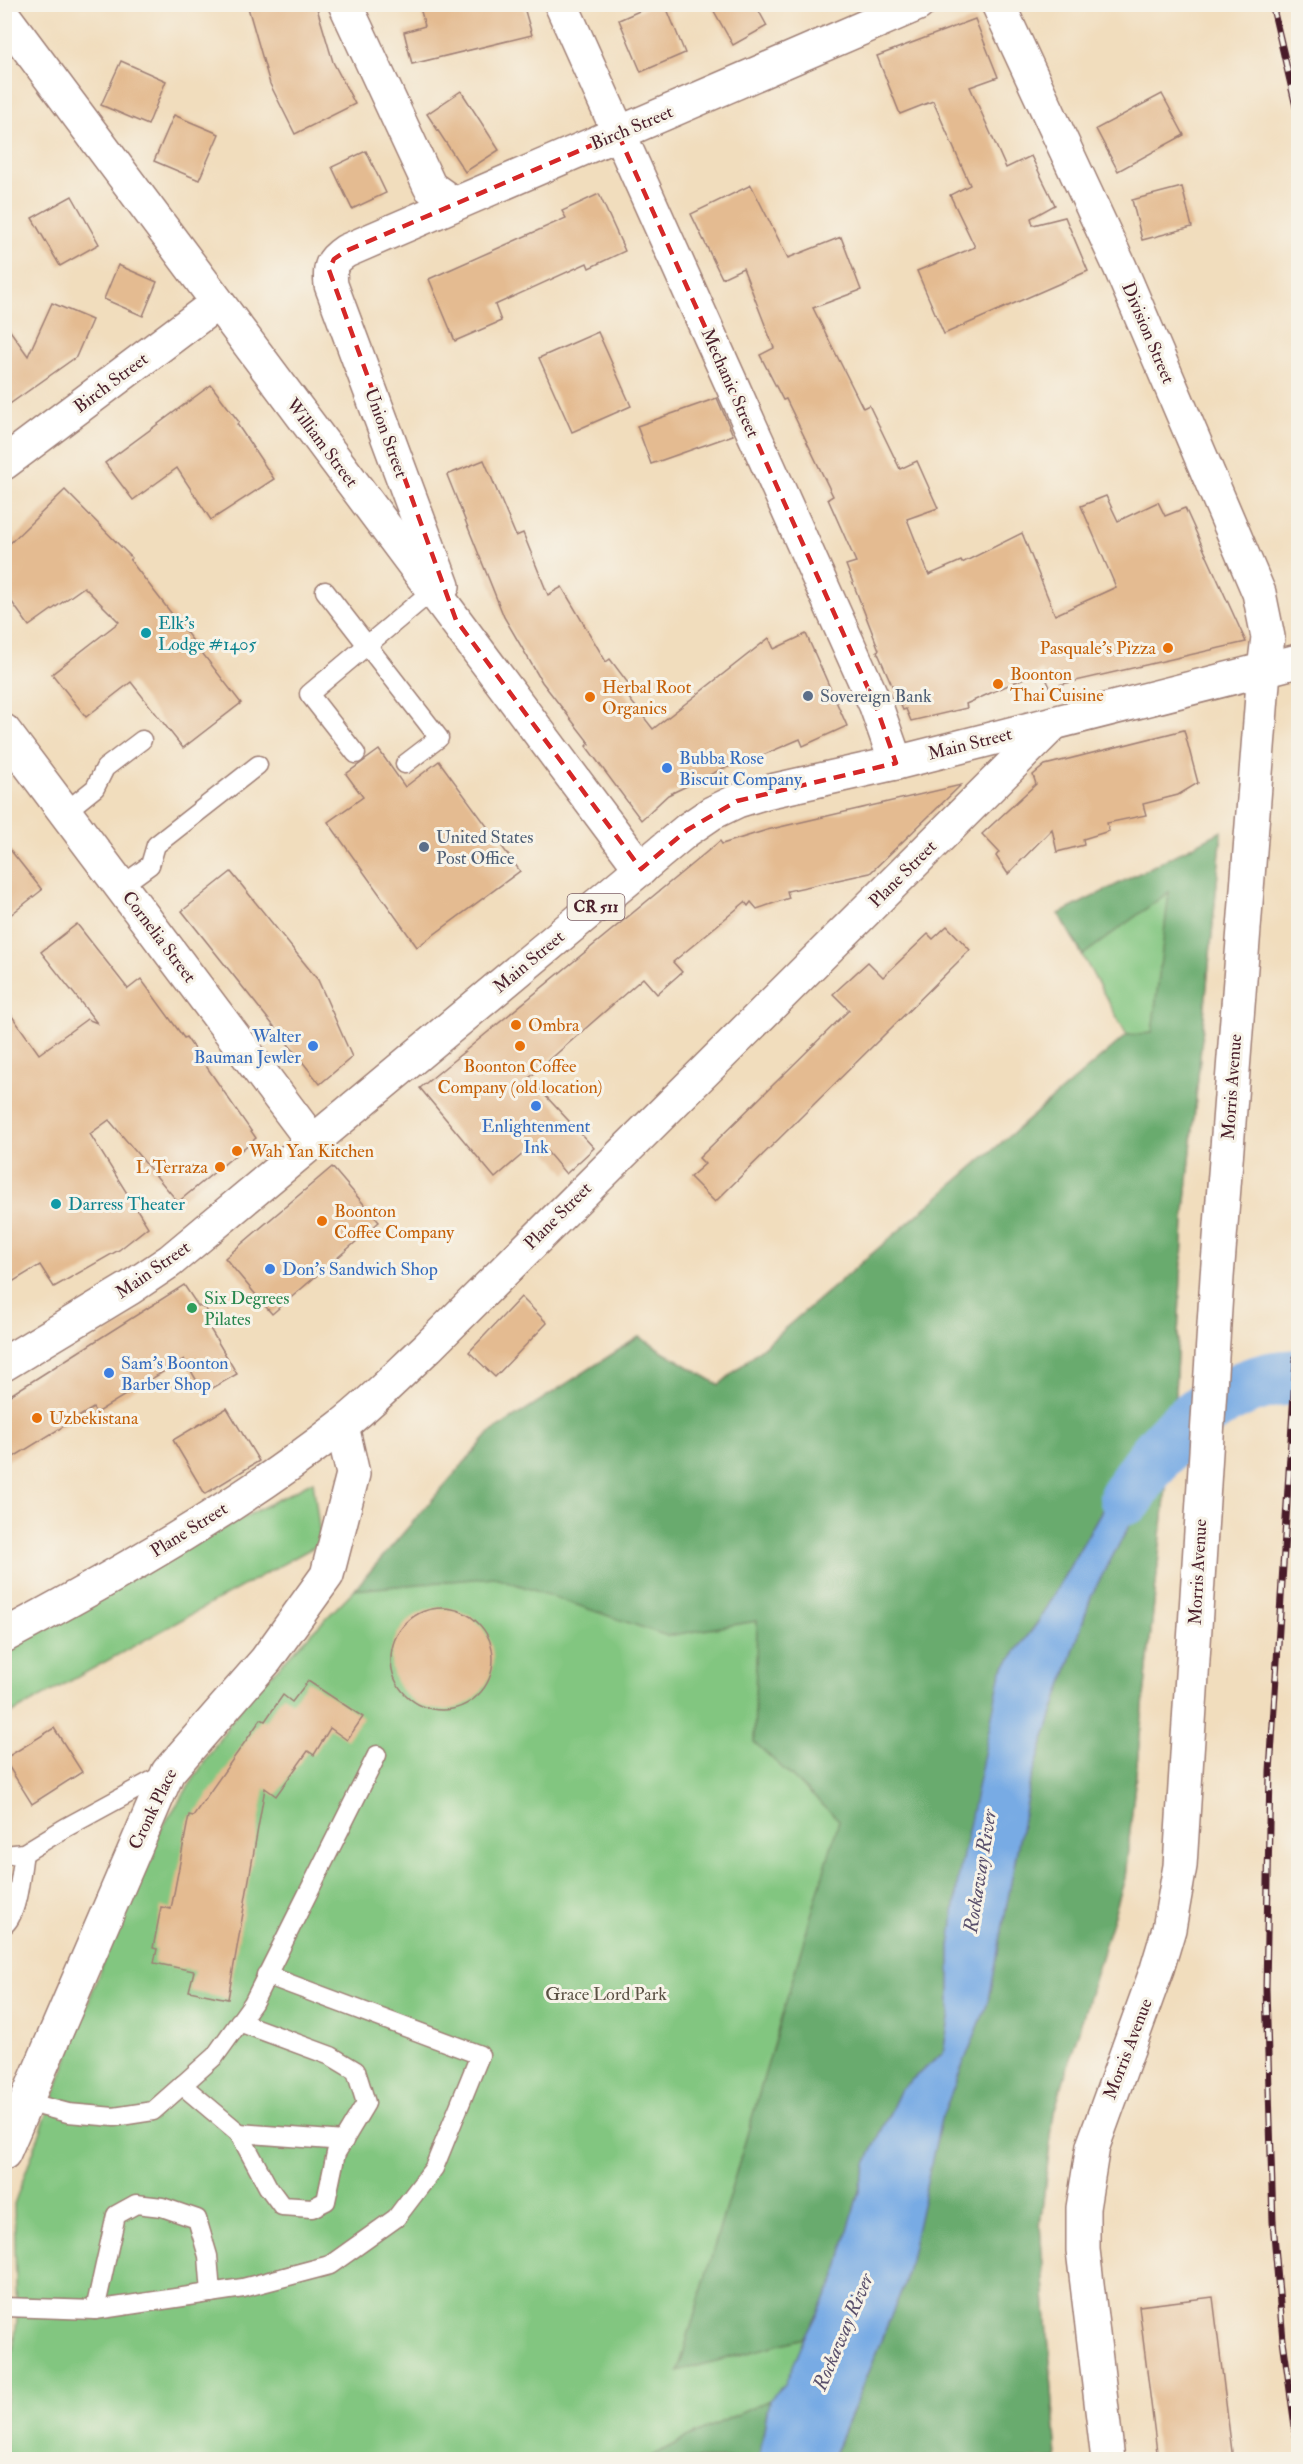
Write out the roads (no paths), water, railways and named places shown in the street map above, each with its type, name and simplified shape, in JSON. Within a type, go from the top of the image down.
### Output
[{"type":"street","points":[[345,4],[430,187],[454,204]]},
{"type":"street","name":"Mechanic Street","points":[[561,4],[876,706],[896,762]]},
{"type":"street","name":"Birch Street","points":[[346,251],[918,4]]},
{"type":"street","name":"Division Street","points":[[998,4],[1120,267],[1258,593],[1268,637],[1285,664]]},
{"type":"street","name":"William Street","points":[[4,16],[641,869]]},
{"type":"street","name":"Union Street","points":[[346,251],[334,259],[329,270],[331,285],[456,620]]},
{"type":"street","name":"Birch Street","points":[[4,463],[218,303]]},
{"type":"street","name":"Main Street","points":[[4,1364],[130,1288],[170,1261],[687,830],[712,813],[737,801],[766,792],[896,762],[1285,664]]},
{"type":"street","name":"Morris Avenue","points":[[1108,2460],[1083,2250],[1083,2208],[1093,2146],[1157,1969],[1168,1929],[1180,1866],[1217,1277],[1285,664]]},
{"type":"street","name":"Plane Street","points":[[4,1636],[173,1540],[290,1464],[342,1426],[428,1347],[1054,723]]},
{"type":"street","name":"Cornelia Street","points":[[4,731],[313,1142]]},
{"type":"street","name":"Cronk Place","points":[[4,2153],[168,1772],[266,1660],[327,1575],[353,1474],[342,1426]]},
{"type":"lane","points":[[356,754],[309,694],[433,590]]},
{"type":"lane","points":[[324,591],[439,738],[405,764]]},
{"type":"lane","points":[[65,812],[95,788],[105,768],[142,740]]},
{"type":"lane","points":[[121,886],[150,865],[156,844],[258,765]]},
{"type":"lane","points":[[26,2102],[68,2113],[114,2117],[153,2111],[215,2056],[253,2003],[377,1755]]},
{"type":"lane","points":[[4,1855],[24,1853],[168,1772]]},
{"type":"lane","points":[[4,1926],[9,1923],[16,1903],[24,1853]]},
{"type":"lane","points":[[4,2307],[95,2310],[243,2288],[330,2265],[396,2218],[434,2168],[480,2055],[266,1975]]},
{"type":"lane","points":[[182,2085],[239,2133],[268,2187],[282,2206],[312,2208],[326,2201],[336,2153],[366,2103],[356,2071],[331,2056],[239,2022]]},
{"type":"lane","points":[[239,2133],[344,2141]]},
{"type":"lane","points":[[95,2310],[116,2215],[136,2204],[162,2207],[197,2219],[208,2256],[211,2293]]},
{"type":"water","points":[[1174,1410],[1167,1479],[1135,1515],[1092,1594],[1029,1786],[989,2000],[941,2119],[905,2282],[832,2459],[759,2459],[769,2400],[785,2384],[805,2338],[835,2280],[866,2164],[901,2089],[943,2053],[950,2013],[950,1947],[958,1879],[1001,1672],[1038,1622],[1117,1484]]},
{"type":"waterway","name":"Rockaway River","points":[[1127,1497],[1153,1459],[1185,1425],[1203,1411],[1244,1388],[1270,1380],[1298,1377]]},
{"type":"railway","points":[[1272,4],[1298,115]]},
{"type":"railway","points":[[1298,1330],[1270,1771],[1266,1989],[1273,2222],[1283,2340],[1298,2448]]},
{"type":"place","name":"Elk's Lodge #1405","points":[[146,633]]},
{"type":"place","name":"Pasquale’s Pizza","points":[[1168,648]]},
{"type":"place","name":"Boonton Thai Cuisine","points":[[998,684]]},
{"type":"place","name":"Sovereign Bank","points":[[808,696]]},
{"type":"place","name":"Herbal Root Organics","points":[[590,697]]},
{"type":"place","name":"Bubba Rose Biscuit Company","points":[[667,768]]},
{"type":"place","name":"United States Post Office","points":[[424,847]]},
{"type":"place","name":"Ombra","points":[[516,1025]]},
{"type":"place","name":"Walter Bauman Jewler","points":[[313,1046]]},
{"type":"place","name":"Boonton Coffee Company (old location)","points":[[520,1046]]},
{"type":"place","name":"Enlightenment Ink","points":[[536,1106]]},
{"type":"place","name":"Wah Yan Kitchen","points":[[237,1151]]},
{"type":"place","name":"L Terraza","points":[[220,1167]]},
{"type":"place","name":"Darress Theater","points":[[56,1204]]},
{"type":"place","name":"Boonton Coffee Company","points":[[322,1221]]},
{"type":"place","name":"Don’s Sandwich Shop","points":[[270,1269]]},
{"type":"place","name":"Six Degrees Pilates","points":[[192,1308]]},
{"type":"place","name":"Sam’s Boonton Barber Shop","points":[[109,1373]]},
{"type":"place","name":"Uzbekistana","points":[[37,1418]]},
{"type":"park label","name":"Grace Lord Park","points":[[606,1994]]}]
